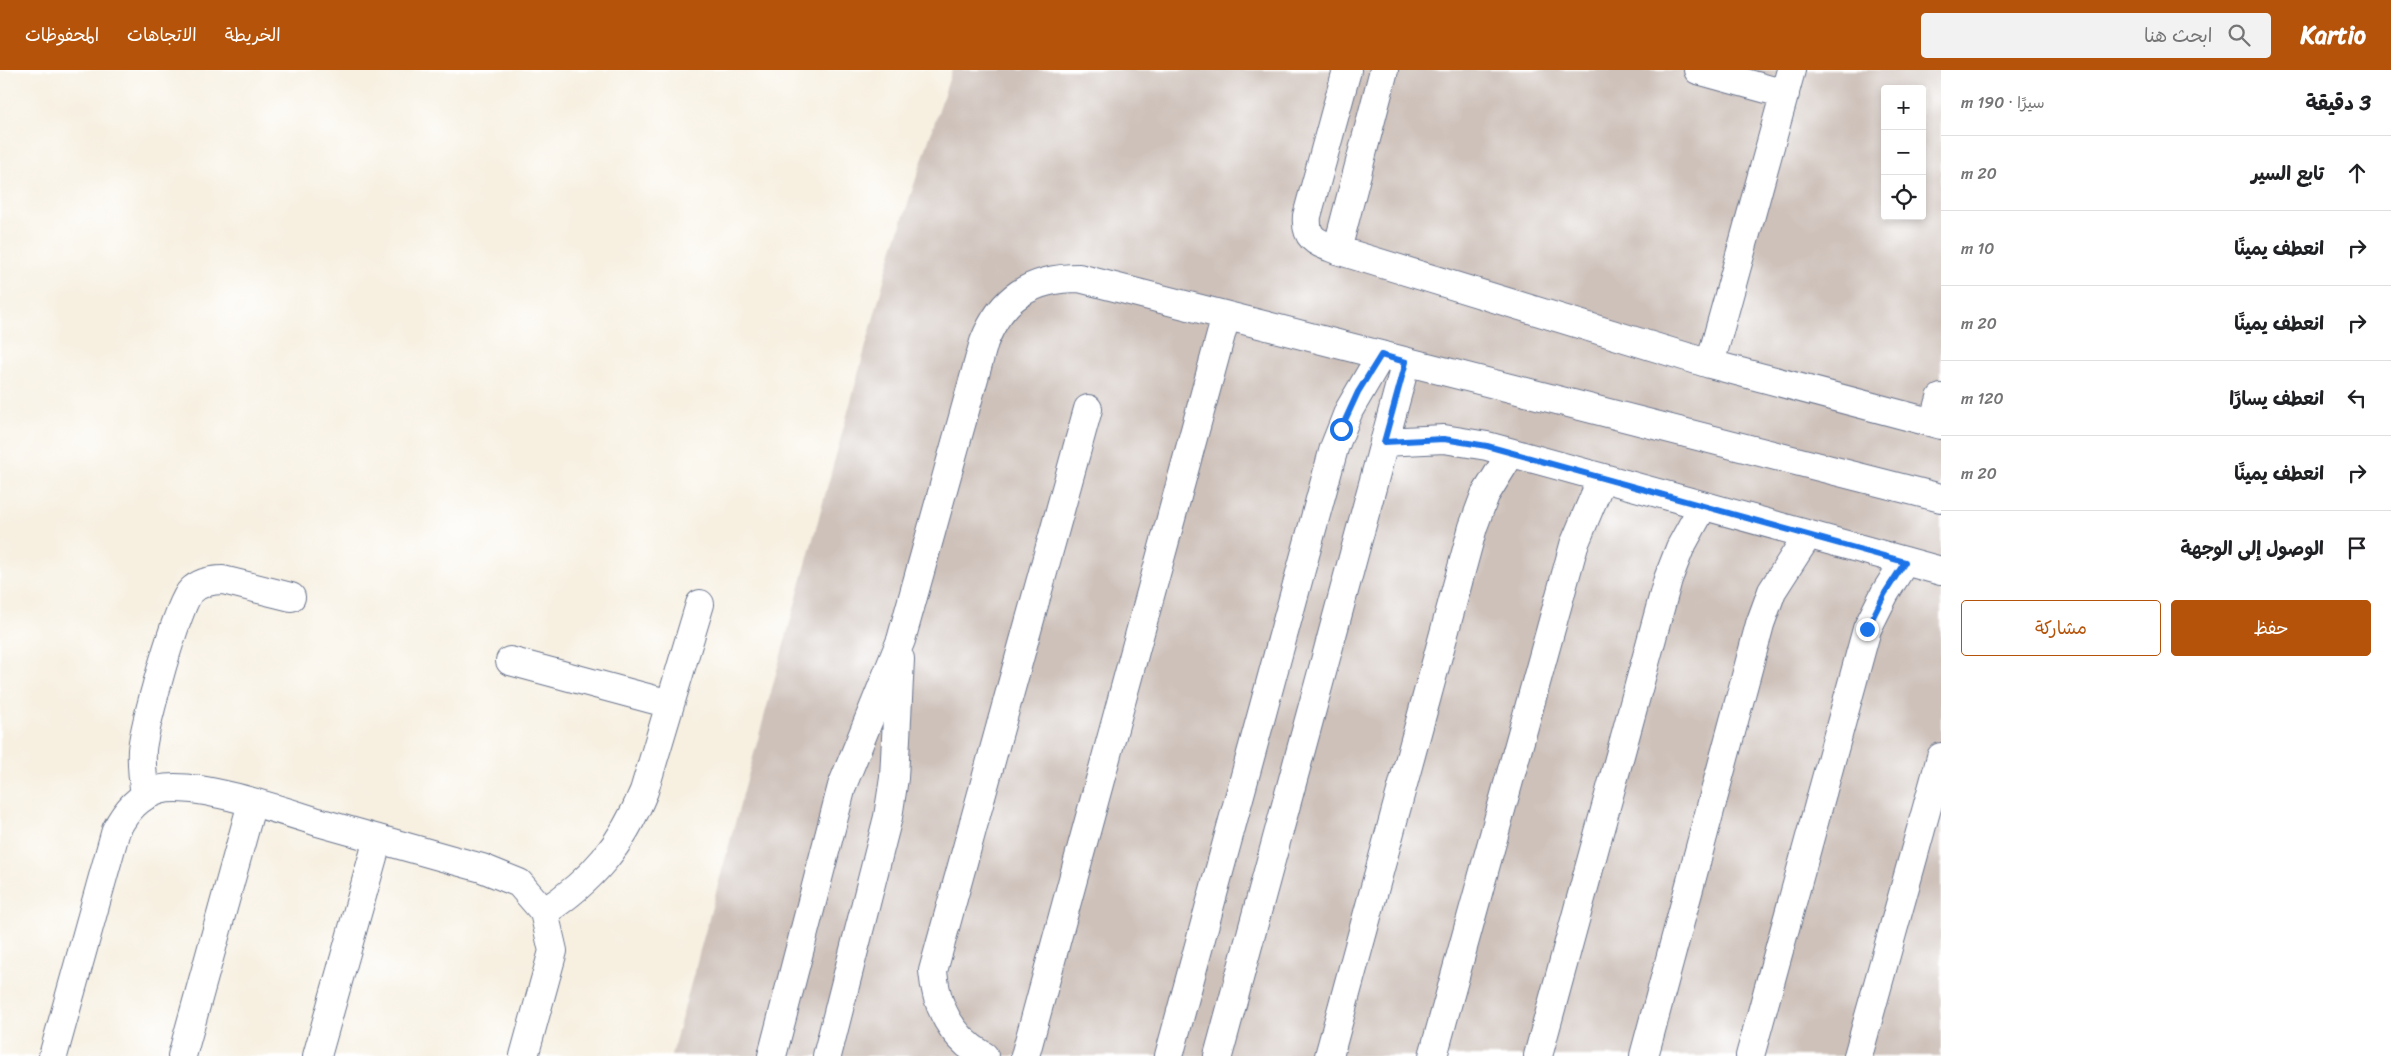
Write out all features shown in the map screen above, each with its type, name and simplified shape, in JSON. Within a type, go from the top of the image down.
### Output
[{"type":"lane","points":[[1347,70],[1307,224],[1314,240],[1337,250],[1710,364],[1939,415]]},
{"type":"lane","points":[[1337,250],[1384,70]]},
{"type":"lane","points":[[1698,70],[1788,82],[1710,364]]},
{"type":"lane","points":[[772,1056],[842,786],[900,640],[984,342],[990,326],[1010,300],[1042,282],[1060,278],[1078,278],[1941,498]]},
{"type":"lane","points":[[1025,1056],[1226,316]]},
{"type":"lane","points":[[1218,1056],[1384,442],[1393,359]]},
{"type":"lane","points":[[1169,1056],[1334,448],[1349,410],[1393,359]]},
{"type":"lane","points":[[984,1056],[959,1037],[948,1022],[934,989],[933,971],[1088,409]]},
{"type":"lane","points":[[1384,442],[1444,439],[1511,453],[1941,571]]},
{"type":"lane","points":[[1329,1056],[1473,527],[1489,488],[1511,453]]},
{"type":"lane","points":[[1433,1056],[1574,545],[1602,478]]},
{"type":"lane","points":[[1538,1056],[1668,579],[1680,548],[1703,506]]},
{"type":"lane","points":[[1644,1056],[1760,624],[1772,591],[1808,535]]},
{"type":"lane","points":[[1750,1056],[1867,629],[1885,593],[1905,562]]},
{"type":"lane","points":[[145,796],[142,774],[145,729],[180,611],[190,591],[211,580],[223,580],[291,597]]},
{"type":"lane","points":[[544,912],[587,881],[621,839],[634,816],[644,791],[700,604]]},
{"type":"lane","points":[[827,1056],[888,817],[894,778],[900,640]]},
{"type":"lane","points":[[510,660],[670,704]]},
{"type":"lane","points":[[1858,1056],[1941,757]]},
{"type":"lane","points":[[53,1056],[116,830],[133,805],[145,796],[159,790],[174,787],[190,788],[252,803],[482,868],[519,883],[544,912],[553,951],[524,1056]]},
{"type":"lane","points":[[182,1056],[252,803]]},
{"type":"lane","points":[[317,1056],[378,839]]},
{"type":"shaded area","points":[[952,70],[1941,70],[1941,1056],[671,1056],[892,251]]},
{"type":"route","points":[[1341,429],[1358,392],[1381,355],[1406,362],[1384,442],[1444,439],[1487,446],[1905,562],[1875,610],[1867,629]]}]
